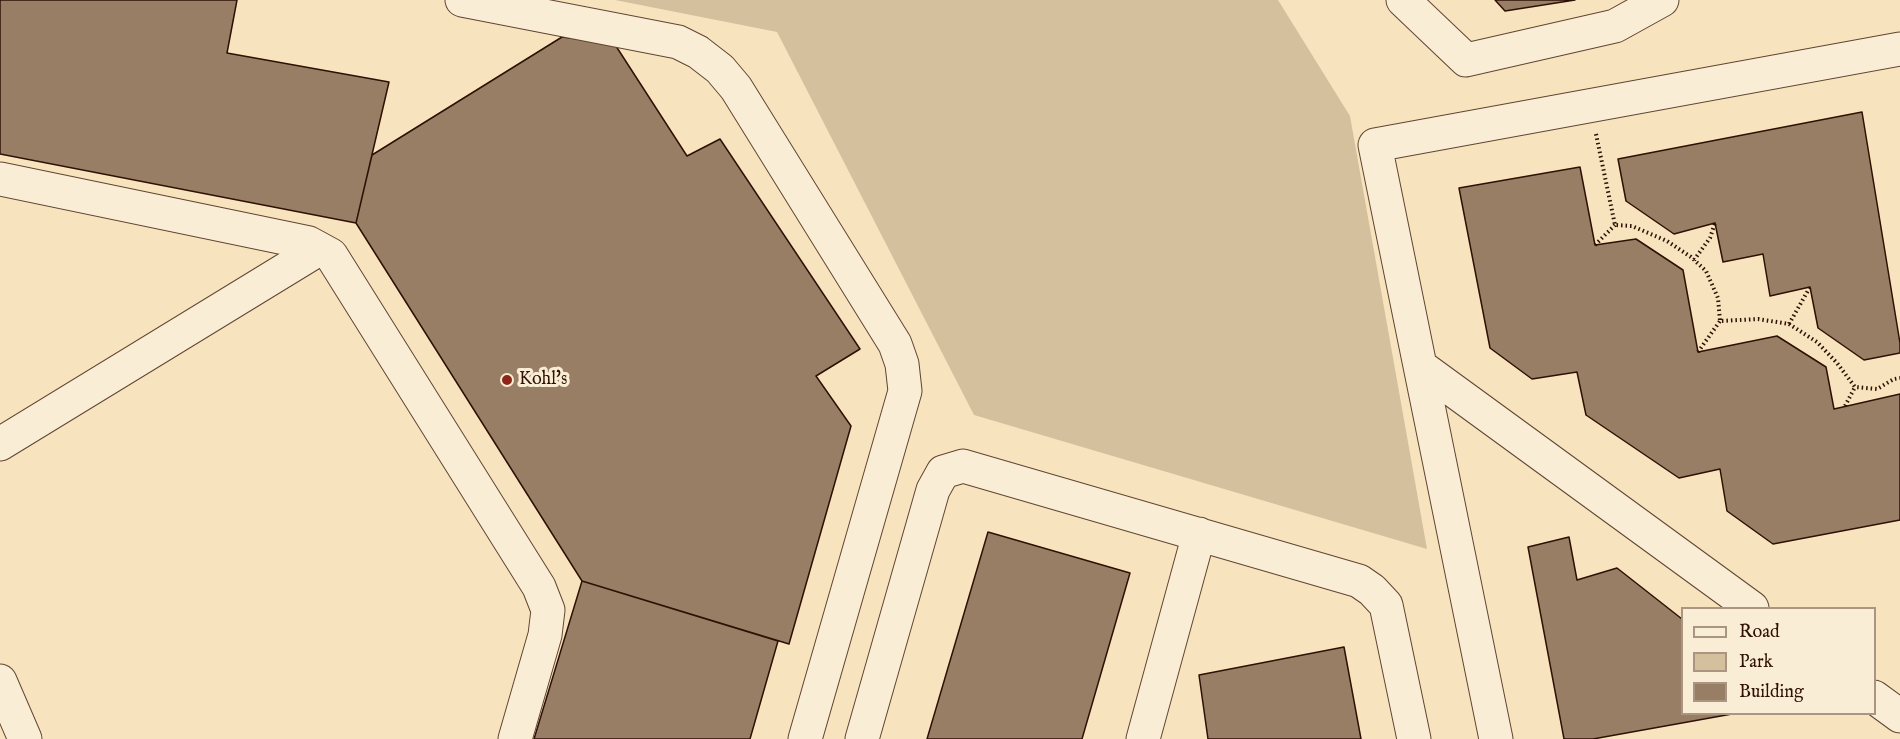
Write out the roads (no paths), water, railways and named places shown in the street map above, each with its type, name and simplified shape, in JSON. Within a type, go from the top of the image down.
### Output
[{"type":"lane","points":[[462,0],[678,42],[698,52],[720,69],[736,88],[895,344],[902,364],[905,391],[805,739]]},
{"type":"lane","points":[[1403,0],[1466,60],[1615,26],[1662,0]]},
{"type":"lane","points":[[1496,739],[1375,145],[1590,105],[1899,54]]},
{"type":"lane","points":[[0,179],[309,243],[331,255],[540,587],[548,610],[545,635],[515,739]]},
{"type":"lane","points":[[0,444],[319,249]]},
{"type":"lane","points":[[1420,366],[1749,607]]},
{"type":"lane","points":[[862,739],[933,490],[943,472],[963,466],[1359,581],[1372,590],[1386,605],[1414,739]]},
{"type":"lane","points":[[1144,737],[1199,534]]},
{"type":"lane","points":[[0,681],[25,739]]},
{"type":"lane","points":[[1876,699],[1900,716]]},
{"type":"place","name":"Kohl's","points":[[507,380]]}]
